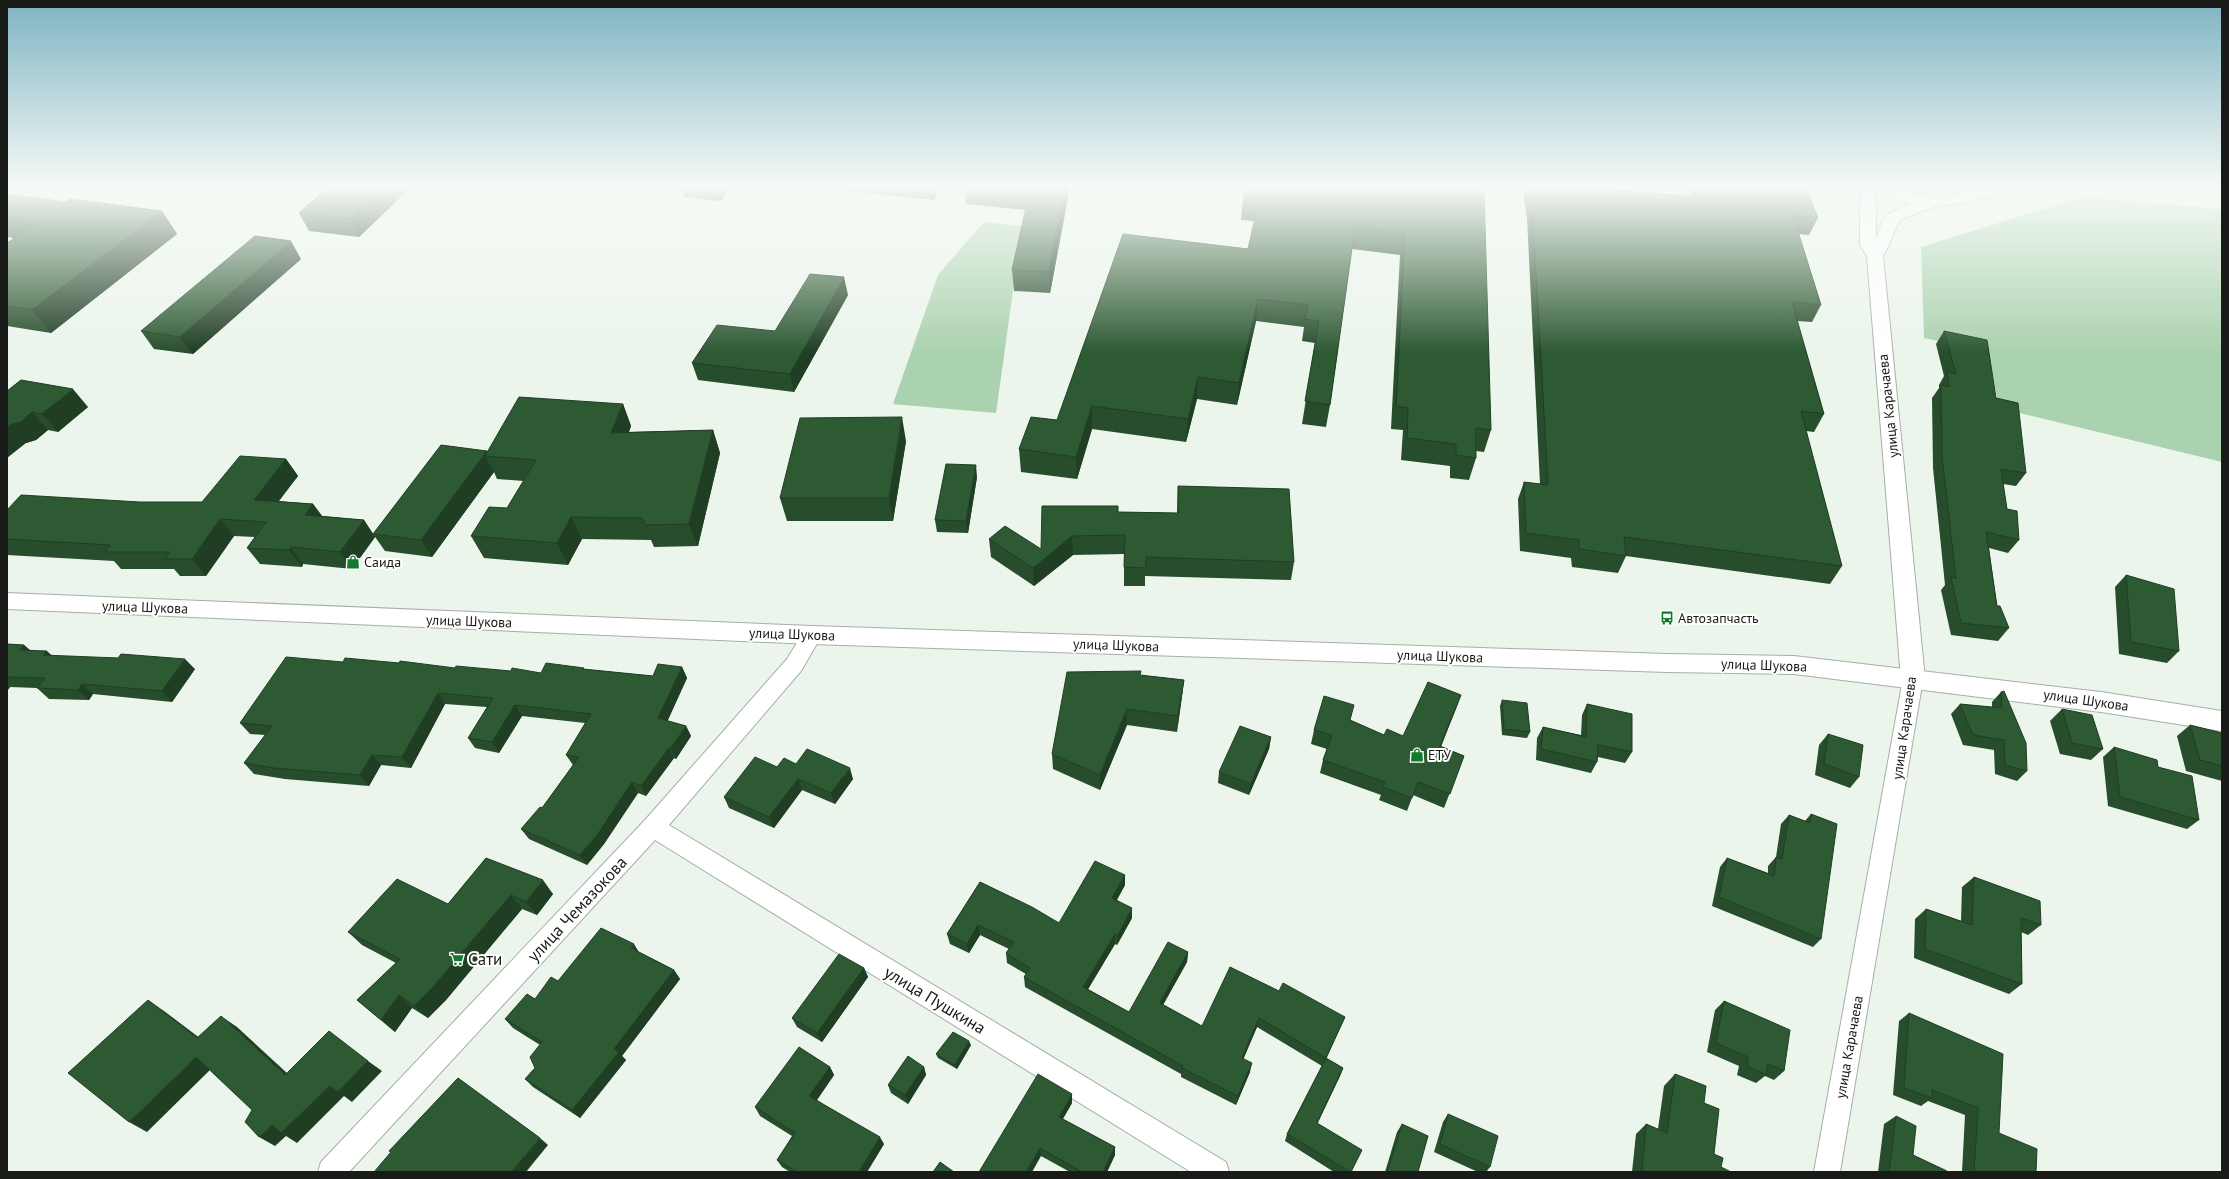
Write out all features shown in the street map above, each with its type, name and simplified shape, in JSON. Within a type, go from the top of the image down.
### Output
[{"type":"main road","name":"улица Карачаева","points":[[1868,242],[1868,245],[1875,256],[1913,679]]},
{"type":"main road","points":[[1875,256],[1884,242]]},
{"type":"main road","name":"улица Шукова","points":[[7,601],[812,635],[1667,663],[1794,665],[2101,702],[2222,721]]},
{"type":"street","name":"улица Чемазокова","points":[[331,1172],[653,827],[794,665],[812,635]]},
{"type":"street","name":"улица Карачаева","points":[[1827,1172],[1913,679]]},
{"type":"street","name":"улица Пушкина","points":[[653,827],[1216,1172]]},
{"type":"green space","points":[[967,242],[1020,242],[996,413],[893,404],[938,275]]},
{"type":"green space","points":[[1937,242],[2222,242],[2222,462],[1999,408],[1988,351],[1924,338],[1921,247]]},
{"type":"building","points":[[121,242],[32,310],[7,306],[7,243]]},
{"type":"building","points":[[248,242],[290,242],[180,337],[141,331]]},
{"type":"building","points":[[1018,242],[1055,242],[1049,272],[1012,270]]},
{"type":"building","points":[[1120,242],[1190,242],[1248,249],[1250,242],[1353,242],[1330,405],[1305,401],[1319,321],[1305,319],[1308,305],[1258,299],[1239,383],[1198,377],[1188,419],[1092,406],[1076,457],[1019,449],[1031,417],[1057,420]]},
{"type":"building","points":[[1405,242],[1486,242],[1491,430],[1476,428],[1476,458],[1456,455],[1456,444],[1407,438],[1408,408],[1396,406]]},
{"type":"building","points":[[1534,242],[1801,242],[1821,305],[1792,302],[1824,414],[1801,411],[1842,566],[1624,537],[1626,556],[1579,549],[1579,540],[1526,533],[1524,482],[1548,485]]},
{"type":"building","points":[[810,274],[844,277],[790,374],[692,363],[717,325],[775,331]]},
{"type":"building","points":[[1944,331],[1987,340],[1996,398],[2018,403],[2026,473],[2001,469],[2007,509],[2017,511],[2019,540],[1986,532],[1997,606],[2000,606],[2009,628],[1961,623],[1951,577],[1956,579],[1942,456],[1941,385],[1949,387],[1947,372],[1956,374]]},
{"type":"building","points":[[21,380],[73,389],[42,414],[32,412],[21,422],[7,427],[7,391]]},
{"type":"building","points":[[519,397],[623,404],[611,433],[713,430],[689,524],[645,525],[642,518],[571,517],[557,543],[471,536],[489,507],[507,508],[536,460],[485,456]]},
{"type":"building","points":[[902,417],[889,498],[780,498],[800,418]]},
{"type":"building","points":[[441,445],[487,451],[421,540],[373,534]]},
{"type":"building","points":[[240,456],[286,459],[254,500],[313,504],[305,515],[364,520],[340,552],[291,547],[289,550],[247,548],[266,522],[220,519],[192,559],[165,559],[170,552],[105,552],[110,545],[7,539],[7,510],[21,495],[140,502],[202,502]]},
{"type":"building","points":[[946,464],[976,465],[966,521],[935,520]]},
{"type":"building","points":[[1178,486],[1289,489],[1294,562],[1146,557],[1146,568],[1124,567],[1125,535],[1072,536],[1033,568],[989,539],[1005,526],[1041,549],[1042,506],[1118,506],[1118,512],[1178,513]]},
{"type":"building","points":[[2126,575],[2174,589],[2179,651],[2131,642]]},
{"type":"building","points":[[7,644],[24,645],[20,650],[47,651],[43,655],[118,658],[121,654],[185,659],[162,691],[82,684],[78,690],[37,688],[45,678],[7,677]]},
{"type":"building","points":[[286,657],[343,662],[345,658],[399,663],[400,661],[455,668],[456,666],[511,671],[512,668],[541,673],[546,663],[584,668],[583,669],[653,676],[658,664],[682,667],[658,718],[686,726],[641,786],[632,782],[598,834],[580,855],[521,829],[540,807],[542,808],[579,757],[566,755],[591,714],[515,705],[492,742],[468,738],[493,698],[438,693],[402,757],[372,755],[360,775],[274,768],[244,763],[272,726],[240,723]]},
{"type":"building","points":[[1141,671],[1140,675],[1184,680],[1178,716],[1127,709],[1100,775],[1052,754],[1067,672]]},
{"type":"building","points":[[1428,682],[1461,695],[1440,746],[1464,756],[1450,794],[1418,782],[1412,798],[1383,787],[1385,782],[1323,760],[1332,735],[1314,730],[1324,696],[1354,705],[1350,720],[1384,735],[1387,729],[1403,736]]},
{"type":"building","points":[[2004,691],[2026,743],[2027,771],[2005,765],[2004,740],[1973,735],[1960,704],[2002,708],[2001,692]]},
{"type":"building","points":[[1502,700],[1527,703],[1530,732],[1504,729]]},
{"type":"building","points":[[1587,704],[1632,714],[1632,752],[1598,745],[1597,762],[1541,749],[1543,727],[1586,737]]},
{"type":"building","points":[[2062,709],[2092,715],[2103,749],[2072,743]]},
{"type":"building","points":[[2190,725],[2222,733],[2222,766],[2200,760]]},
{"type":"building","points":[[1240,726],[1271,737],[1251,784],[1219,772]]},
{"type":"building","points":[[1828,734],[1863,745],[1859,777],[1824,764]]},
{"type":"building","points":[[2114,747],[2157,760],[2158,767],[2192,776],[2199,820],[2120,797]]},
{"type":"building","points":[[807,749],[850,768],[831,793],[798,779],[769,817],[724,797],[755,757],[777,767],[784,758],[796,764]]},
{"type":"building","points":[[1811,814],[1837,824],[1821,939],[1719,897],[1727,858],[1774,876],[1776,857],[1782,859],[1789,815],[1810,823]]},
{"type":"building","points":[[486,858],[543,880],[526,902],[511,895],[433,987],[414,1006],[399,995],[381,1020],[357,1000],[400,959],[348,932],[397,879],[448,904]]},
{"type":"building","points":[[1095,861],[1125,875],[1112,898],[1132,908],[1118,935],[1115,934],[1083,987],[1129,1012],[1168,942],[1188,952],[1160,1003],[1202,1026],[1230,967],[1279,991],[1283,983],[1345,1017],[1326,1058],[1259,1018],[1242,1058],[1252,1063],[1238,1096],[1182,1068],[1183,1066],[1024,977],[1030,968],[1006,953],[1014,942],[978,925],[967,944],[947,934],[980,882],[1032,907],[1059,923]]},
{"type":"building","points":[[1974,877],[2040,901],[2041,925],[2021,918],[2022,984],[1925,949],[1926,909],[1972,925]]},
{"type":"building","points":[[601,928],[634,944],[631,948],[674,970],[614,1049],[619,1052],[572,1110],[525,1079],[535,1068],[530,1057],[542,1042],[505,1019],[527,994],[535,999],[551,977],[558,981]]},
{"type":"building","points":[[839,954],[864,968],[817,1033],[792,1018]]},
{"type":"building","points":[[148,1000],[197,1038],[221,1016],[285,1075],[329,1031],[368,1061],[338,1092],[330,1086],[281,1133],[272,1125],[259,1137],[245,1122],[252,1110],[196,1057],[129,1122],[68,1073]]},
{"type":"building","points":[[1724,1001],[1790,1030],[1784,1071],[1768,1064],[1766,1075],[1747,1066],[1748,1057],[1716,1043]]},
{"type":"building","points":[[1909,1013],[2003,1054],[1999,1133],[2037,1149],[2036,1172],[1974,1172],[1978,1108],[1932,1090],[1932,1098],[1904,1088]]},
{"type":"building","points":[[953,1032],[969,1041],[955,1065],[936,1054]]},
{"type":"building","points":[[799,1047],[830,1067],[809,1096],[880,1137],[859,1172],[797,1172],[777,1160],[795,1133],[755,1107]]},
{"type":"building","points":[[908,1056],[924,1067],[905,1095],[888,1085]]},
{"type":"building","points":[[1326,1058],[1343,1068],[1317,1123],[1362,1150],[1351,1172],[1287,1134]]},
{"type":"building","points":[[1038,1074],[1072,1094],[1059,1117],[1115,1147],[1103,1172],[1082,1172],[1040,1148],[1026,1172],[979,1172]]},
{"type":"building","points":[[1675,1074],[1706,1086],[1704,1103],[1719,1109],[1714,1154],[1723,1158],[1721,1167],[1731,1172],[1642,1172],[1646,1124],[1667,1133]]},
{"type":"building","points":[[458,1078],[540,1138],[511,1172],[374,1172],[391,1152],[389,1151]]},
{"type":"building","points":[[1448,1114],[1498,1136],[1490,1167],[1440,1144]]},
{"type":"building","points":[[1896,1116],[1916,1126],[1913,1155],[1947,1172],[1889,1172]]},
{"type":"building","points":[[1402,1124],[1428,1136],[1418,1172],[1387,1172]]},
{"type":"building","points":[[940,1162],[954,1172],[933,1172]]},
{"type":"place","name":"Саида","points":[[353,562]]},
{"type":"place","name":"Автозапчасть","points":[[1667,618]]},
{"type":"place","name":"ЕТУ","points":[[1417,755]]},
{"type":"place","name":"Сати","points":[[457,959]]}]
